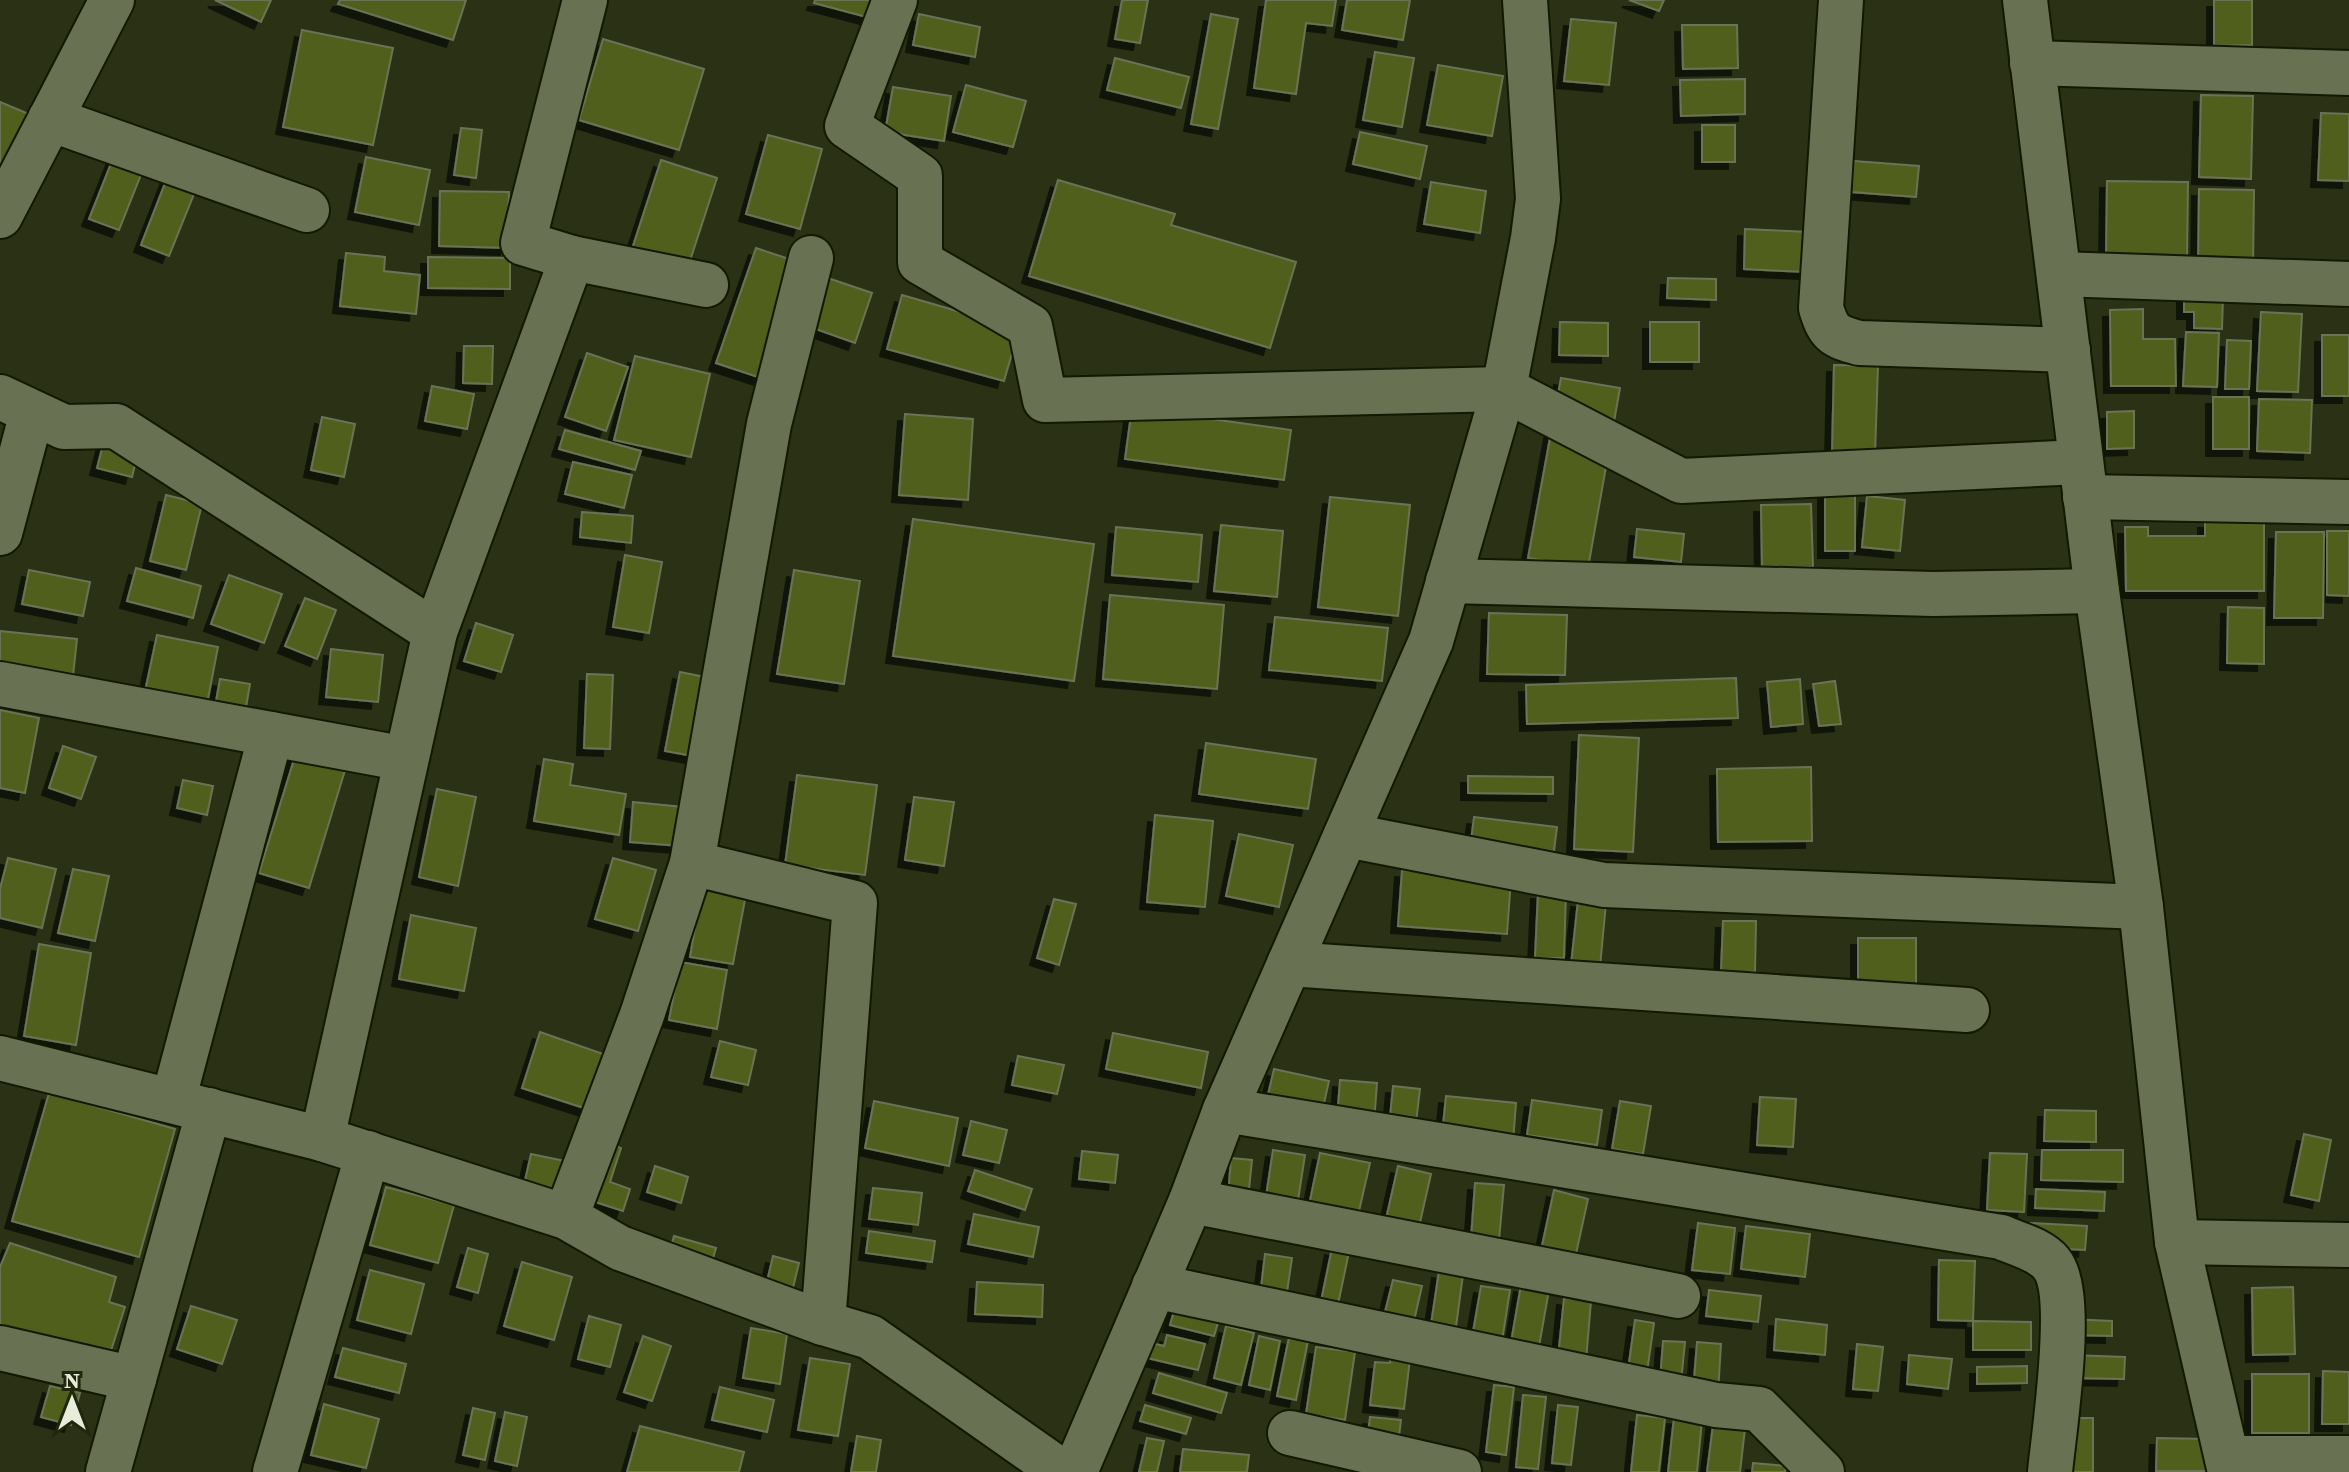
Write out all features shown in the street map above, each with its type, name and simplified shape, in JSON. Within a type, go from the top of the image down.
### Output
[{"type":"street","points":[[0,216],[112,0]]},
{"type":"street","points":[[585,0],[523,243],[572,258],[706,285]]},
{"type":"street","points":[[895,0],[847,126],[920,176],[920,262],[1030,326],[1045,400],[1504,389],[1681,481],[2083,479],[2349,502]]},
{"type":"street","points":[[1075,1472],[1191,1201],[1225,1110],[1431,641],[1504,389],[1533,238],[1538,199],[1525,0]]},
{"type":"street","points":[[1841,0],[1821,308],[1825,323],[1834,336],[1859,343],[2068,350]]},
{"type":"street","points":[[2025,0],[2097,591],[2141,907],[2177,1242],[2228,1465],[2349,1458]]},
{"type":"street","points":[[2032,63],[2349,73]]},
{"type":"street","points":[[50,119],[307,210]]},
{"type":"street","points":[[322,1139],[435,632],[572,258]]},
{"type":"street","points":[[566,1217],[642,1015],[692,863],[769,424],[811,258]]},
{"type":"street","points":[[2059,274],[2349,284]]},
{"type":"street","points":[[0,533],[16,405],[64,427],[116,426],[435,632]]},
{"type":"street","points":[[1448,581],[1933,594],[2097,591]]},
{"type":"street","points":[[0,684],[406,759]]},
{"type":"street","points":[[108,1472],[134,1379],[271,734]]},
{"type":"street","points":[[1346,835],[1604,885],[2141,907]]},
{"type":"street","points":[[692,863],[855,903],[823,1323]]},
{"type":"street","points":[[1289,964],[1967,1010]]},
{"type":"street","points":[[0,1058],[322,1139],[566,1217],[620,1248],[823,1323],[870,1337],[1062,1472]]},
{"type":"street","points":[[1225,1110],[2001,1237],[2044,1255],[2054,1266],[2061,1284],[2063,1343],[2050,1472]]},
{"type":"street","points":[[275,1472],[368,1153]]},
{"type":"street","points":[[1191,1201],[1678,1296]]},
{"type":"street","points":[[2177,1242],[2349,1245]]},
{"type":"street","points":[[1154,1286],[1716,1405],[1759,1409],[1822,1472]]},
{"type":"street","points":[[0,1348],[134,1379]]},
{"type":"street","points":[[1290,1433],[1459,1472]]},
{"type":"building","points":[[215,0],[271,0],[261,22]]},
{"type":"building","points":[[340,0],[466,0],[453,40],[338,4]]},
{"type":"building","points":[[815,0],[883,0],[878,20],[814,3]]},
{"type":"building","points":[[1122,0],[1148,0],[1140,43],[1115,39]]},
{"type":"building","points":[[1266,0],[1336,0],[1332,26],[1306,23],[1296,94],[1254,88]]},
{"type":"building","points":[[1347,0],[1410,0],[1403,40],[1342,30]]},
{"type":"building","points":[[1629,0],[1664,0],[1659,11]]},
{"type":"building","points":[[2214,0],[2252,0],[2252,45],[2214,46]]},
{"type":"building","points":[[919,14],[980,27],[975,57],[913,45]]},
{"type":"building","points":[[1211,14],[1238,19],[1218,129],[1191,124]]},
{"type":"building","points":[[1571,19],[1616,23],[1609,85],[1564,81]]},
{"type":"building","points":[[1682,25],[1737,25],[1738,68],[1683,69]]},
{"type":"building","points":[[302,30],[393,48],[373,145],[283,127]]},
{"type":"building","points":[[603,39],[704,69],[679,150],[579,120]]},
{"type":"building","points":[[1375,52],[1414,58],[1402,127],[1363,120]]},
{"type":"building","points":[[1115,58],[1189,77],[1181,108],[1107,90]]},
{"type":"building","points":[[1438,65],[1503,76],[1492,136],[1427,125]]},
{"type":"building","points":[[1745,79],[1745,114],[1681,116],[1680,80]]},
{"type":"building","points":[[966,85],[1026,101],[1013,147],[953,132]]},
{"type":"building","points":[[893,87],[951,96],[944,141],[885,132]]},
{"type":"building","points":[[2201,95],[2253,96],[2251,179],[2199,177]]},
{"type":"building","points":[[0,102],[36,117],[13,170],[0,164]]},
{"type":"building","points":[[2321,113],[2349,114],[2349,181],[2318,180]]},
{"type":"building","points":[[1702,125],[1735,125],[1735,162],[1702,162]]},
{"type":"building","points":[[461,128],[482,130],[476,178],[454,175]]},
{"type":"building","points":[[1360,132],[1427,146],[1420,179],[1353,164]]},
{"type":"building","points":[[768,135],[822,149],[800,229],[746,214]]},
{"type":"building","points":[[116,151],[146,162],[119,230],[89,219]]},
{"type":"building","points":[[366,157],[430,170],[419,225],[355,212]]},
{"type":"building","points":[[661,160],[717,178],[686,273],[630,255]]},
{"type":"building","points":[[1854,161],[1919,166],[1916,197],[1851,192]]},
{"type":"building","points":[[169,173],[198,184],[169,256],[141,245]]},
{"type":"building","points":[[1058,180],[1175,214],[1171,225],[1296,262],[1270,348],[1029,276]]},
{"type":"building","points":[[2107,181],[2188,182],[2187,260],[2106,259]]},
{"type":"building","points":[[1431,182],[1486,191],[1480,233],[1424,224]]},
{"type":"building","points":[[2199,189],[2254,190],[2253,270],[2198,270]]},
{"type":"building","points":[[440,191],[509,192],[507,248],[439,246]]},
{"type":"building","points":[[1745,229],[1808,232],[1806,272],[1744,269]]},
{"type":"building","points":[[756,248],[804,264],[764,379],[716,363]]},
{"type":"building","points":[[346,253],[385,257],[384,271],[420,275],[416,314],[340,306]]},
{"type":"building","points":[[428,257],[510,258],[510,289],[428,288]]},
{"type":"building","points":[[813,273],[872,293],[855,343],[796,322]]},
{"type":"building","points":[[1668,278],[1716,279],[1716,300],[1667,298]]},
{"type":"building","points":[[902,295],[1019,329],[1004,381],[887,349]]},
{"type":"building","points":[[2184,296],[2223,297],[2222,329],[2194,328],[2194,312],[2184,312]]},
{"type":"building","points":[[2143,309],[2143,339],[2175,339],[2176,386],[2111,386],[2110,310]]},
{"type":"building","points":[[2261,312],[2302,314],[2298,392],[2257,391]]},
{"type":"building","points":[[1560,322],[1608,323],[1608,356],[1559,355]]},
{"type":"building","points":[[1650,322],[1699,322],[1699,362],[1650,362]]},
{"type":"building","points":[[2186,332],[2219,333],[2217,387],[2183,386]]},
{"type":"building","points":[[2322,335],[2349,335],[2349,396],[2322,396]]},
{"type":"building","points":[[2227,340],[2251,341],[2249,389],[2225,389]]},
{"type":"building","points":[[464,346],[493,346],[492,384],[463,383]]},
{"type":"building","points":[[587,353],[628,367],[606,431],[565,417]]},
{"type":"building","points":[[635,356],[710,374],[691,457],[614,440]]},
{"type":"building","points":[[1834,365],[1878,366],[1875,455],[1832,454]]},
{"type":"building","points":[[1561,378],[1620,388],[1588,568],[1528,558]]},
{"type":"building","points":[[432,386],[474,394],[467,429],[425,421]]},
{"type":"building","points":[[2213,397],[2249,397],[2249,449],[2213,449]]},
{"type":"building","points":[[2259,399],[2312,400],[2310,453],[2257,451]]},
{"type":"building","points":[[1132,408],[1291,430],[1284,480],[1125,459]]},
{"type":"building","points":[[2134,411],[2134,448],[2107,449],[2107,412]]},
{"type":"building","points":[[905,414],[973,419],[968,500],[899,495]]},
{"type":"building","points":[[322,417],[355,424],[344,477],[311,470]]},
{"type":"building","points":[[565,430],[641,451],[635,470],[559,449]]},
{"type":"building","points":[[105,437],[140,445],[132,477],[97,468]]},
{"type":"building","points":[[573,462],[632,475],[624,508],[565,494]]},
{"type":"building","points":[[1825,492],[1855,492],[1855,551],[1825,551]]},
{"type":"building","points":[[166,495],[202,504],[186,570],[150,561]]},
{"type":"building","points":[[1867,496],[1905,500],[1900,551],[1862,547]]},
{"type":"building","points":[[1330,497],[1410,505],[1398,616],[1318,607]]},
{"type":"building","points":[[1811,504],[1813,567],[1762,567],[1761,505]]},
{"type":"building","points":[[582,512],[633,516],[631,543],[580,537]]},
{"type":"building","points":[[913,519],[1094,544],[1074,681],[893,656]]},
{"type":"building","points":[[2205,521],[2264,521],[2264,591],[2126,591],[2125,527],[2148,527],[2148,536],[2205,536]]},
{"type":"building","points":[[1221,525],[1283,531],[1277,597],[1214,591]]},
{"type":"building","points":[[1116,527],[1202,535],[1198,582],[1112,575]]},
{"type":"building","points":[[1637,529],[1684,534],[1681,562],[1634,557]]},
{"type":"building","points":[[2327,531],[2349,531],[2349,596],[2327,595]]},
{"type":"building","points":[[2276,532],[2324,532],[2323,618],[2274,618]]},
{"type":"building","points":[[625,555],[662,562],[649,633],[613,627]]},
{"type":"building","points":[[136,568],[201,586],[193,618],[127,601]]},
{"type":"building","points":[[29,570],[90,582],[83,616],[22,604]]},
{"type":"building","points":[[794,570],[860,581],[844,684],[777,674]]},
{"type":"building","points":[[229,575],[282,594],[264,643],[211,624]]},
{"type":"building","points":[[1110,595],[1224,605],[1217,689],[1103,679]]},
{"type":"building","points":[[305,598],[336,610],[317,659],[285,646]]},
{"type":"building","points":[[2228,607],[2264,608],[2264,664],[2227,663]]},
{"type":"building","points":[[1489,613],[1567,615],[1565,675],[1487,674]]},
{"type":"building","points":[[1275,617],[1388,628],[1382,681],[1269,670]]},
{"type":"building","points":[[476,623],[513,635],[501,672],[464,661]]},
{"type":"building","points":[[0,631],[77,639],[73,676],[0,669]]},
{"type":"building","points":[[157,635],[218,647],[206,709],[144,696]]},
{"type":"building","points":[[331,649],[383,655],[378,702],[326,697]]},
{"type":"building","points":[[680,672],[746,685],[731,763],[665,751]]},
{"type":"building","points":[[587,674],[613,675],[610,749],[584,748]]},
{"type":"building","points":[[1736,678],[1738,718],[1527,724],[1526,685]]},
{"type":"building","points":[[220,679],[250,684],[245,713],[215,707]]},
{"type":"building","points":[[1800,679],[1803,724],[1771,727],[1767,682]]},
{"type":"building","points":[[1835,681],[1841,724],[1819,726],[1813,684]]},
{"type":"building","points":[[0,710],[39,718],[25,793],[0,788]]},
{"type":"building","points":[[1579,735],[1639,738],[1633,852],[1574,849]]},
{"type":"building","points":[[1206,743],[1316,759],[1308,809],[1199,794]]},
{"type":"building","points":[[63,746],[96,757],[81,799],[49,788]]},
{"type":"building","points":[[296,753],[346,767],[309,888],[259,873]]},
{"type":"building","points":[[544,759],[573,764],[570,785],[626,794],[619,835],[534,821]]},
{"type":"building","points":[[1811,767],[1812,841],[1718,842],[1717,769]]},
{"type":"building","points":[[797,775],[877,785],[865,875],[785,865]]},
{"type":"building","points":[[1468,776],[1553,777],[1553,794],[1468,793]]},
{"type":"building","points":[[183,780],[213,786],[207,815],[177,808]]},
{"type":"building","points":[[437,789],[476,797],[458,886],[419,877]]},
{"type":"building","points":[[914,797],[954,802],[944,866],[905,860]]},
{"type":"building","points":[[633,802],[683,807],[680,846],[630,842]]},
{"type":"building","points":[[1155,815],[1213,821],[1205,907],[1147,902]]},
{"type":"building","points":[[1474,817],[1557,827],[1553,859],[1470,849]]},
{"type":"building","points":[[1239,834],[1293,845],[1279,907],[1226,896]]},
{"type":"building","points":[[8,858],[56,869],[42,928],[0,918],[0,889]]},
{"type":"building","points":[[613,858],[656,870],[638,931],[595,919]]},
{"type":"building","points":[[73,869],[109,876],[95,941],[58,933]]},
{"type":"building","points":[[1402,870],[1511,879],[1507,934],[1398,926]]},
{"type":"building","points":[[702,887],[746,894],[733,964],[690,957]]},
{"type":"building","points":[[1538,892],[1566,893],[1564,958],[1535,958]]},
{"type":"building","points":[[1054,899],[1076,904],[1059,965],[1037,958]]},
{"type":"building","points":[[1578,900],[1606,903],[1600,967],[1571,965]]},
{"type":"building","points":[[411,915],[476,928],[464,991],[399,979]]},
{"type":"building","points":[[1723,921],[1756,921],[1755,972],[1721,972]]},
{"type":"building","points":[[1858,938],[1916,938],[1916,987],[1858,987]]},
{"type":"building","points":[[39,944],[91,953],[76,1045],[24,1036]]},
{"type":"building","points":[[680,962],[727,970],[717,1029],[669,1020]]},
{"type":"building","points":[[540,1032],[609,1056],[590,1110],[522,1088]]},
{"type":"building","points":[[1113,1033],[1208,1052],[1201,1088],[1106,1069]]},
{"type":"building","points":[[720,1041],[756,1050],[748,1085],[711,1077]]},
{"type":"building","points":[[1018,1056],[1064,1065],[1057,1094],[1012,1085]]},
{"type":"building","points":[[1274,1069],[1329,1081],[1322,1112],[1267,1099]]},
{"type":"building","points":[[1340,1080],[1377,1083],[1374,1123],[1337,1120]]},
{"type":"building","points":[[1393,1086],[1420,1089],[1415,1131],[1389,1128]]},
{"type":"building","points":[[49,1093],[175,1129],[139,1257],[12,1221]]},
{"type":"building","points":[[1446,1096],[1516,1103],[1513,1142],[1442,1135]]},
{"type":"building","points":[[1760,1097],[1796,1099],[1793,1147],[1757,1145]]},
{"type":"building","points":[[1532,1100],[1602,1110],[1597,1145],[1527,1135]]},
{"type":"building","points":[[874,1101],[958,1118],[949,1166],[865,1148]]},
{"type":"building","points":[[1620,1101],[1651,1106],[1643,1154],[1612,1149]]},
{"type":"building","points":[[2045,1110],[2096,1111],[2096,1142],[2044,1141]]},
{"type":"building","points":[[971,1121],[1007,1130],[999,1163],[963,1155]]},
{"type":"building","points":[[2304,1134],[2331,1140],[2319,1201],[2291,1195]]},
{"type":"building","points":[[596,1139],[621,1148],[610,1182],[630,1189],[623,1211],[577,1196]]},
{"type":"building","points":[[1273,1150],[1305,1155],[1297,1207],[1265,1203]]},
{"type":"building","points":[[2042,1150],[2123,1150],[2123,1182],[2041,1180]]},
{"type":"building","points":[[1082,1151],[1118,1155],[1115,1183],[1079,1179]]},
{"type":"building","points":[[1320,1153],[1370,1163],[1357,1220],[1308,1210]]},
{"type":"building","points":[[1990,1153],[2027,1154],[2024,1212],[1987,1210]]},
{"type":"building","points":[[531,1154],[565,1161],[558,1192],[524,1185]]},
{"type":"building","points":[[1231,1158],[1252,1160],[1248,1199],[1228,1197]]},
{"type":"building","points":[[655,1166],[688,1177],[681,1203],[647,1192]]},
{"type":"building","points":[[1398,1166],[1431,1174],[1419,1227],[1386,1219]]},
{"type":"building","points":[[975,1170],[1032,1189],[1025,1210],[968,1191]]},
{"type":"building","points":[[1475,1183],[1504,1185],[1499,1240],[1471,1239]]},
{"type":"building","points":[[386,1187],[454,1205],[438,1263],[370,1245]]},
{"type":"building","points":[[873,1188],[922,1193],[918,1225],[869,1219]]},
{"type":"building","points":[[2036,1189],[2105,1192],[2104,1211],[2035,1208]]},
{"type":"building","points":[[1554,1190],[1588,1199],[1574,1263],[1540,1255]]},
{"type":"building","points":[[974,1214],[1039,1227],[1033,1257],[968,1244]]},
{"type":"building","points":[[1698,1223],[1735,1228],[1730,1274],[1692,1270]]},
{"type":"building","points":[[2030,1223],[2087,1226],[2085,1250],[2029,1247]]},
{"type":"building","points":[[1746,1226],[1810,1234],[1805,1277],[1741,1269]]},
{"type":"building","points":[[869,1231],[935,1241],[932,1262],[866,1253]]},
{"type":"building","points":[[674,1236],[716,1248],[711,1265],[669,1253]]},
{"type":"building","points":[[10,1243],[116,1277],[109,1302],[125,1307],[108,1360],[0,1326],[0,1267]]},
{"type":"building","points":[[468,1248],[488,1254],[478,1293],[457,1287]]},
{"type":"building","points":[[1332,1248],[1349,1252],[1337,1309],[1320,1306]]},
{"type":"building","points":[[1265,1254],[1292,1258],[1286,1299],[1260,1296]]},
{"type":"building","points":[[773,1256],[799,1263],[791,1296],[765,1290]]},
{"type":"building","points":[[1939,1260],[1975,1261],[1973,1321],[1938,1320]]},
{"type":"building","points":[[522,1262],[572,1277],[554,1340],[504,1326]]},
{"type":"building","points":[[370,1270],[424,1284],[411,1334],[357,1320]]},
{"type":"building","points":[[1439,1271],[1463,1275],[1455,1334],[1430,1331]]},
{"type":"building","points":[[1393,1280],[1422,1286],[1411,1334],[1381,1328]]},
{"type":"building","points":[[977,1282],[1043,1285],[1042,1317],[975,1314]]},
{"type":"building","points":[[1521,1285],[1549,1290],[1538,1352],[1510,1348]]},
{"type":"building","points":[[1481,1286],[1510,1290],[1500,1354],[1470,1349]]},
{"type":"building","points":[[2293,1287],[2295,1354],[2253,1355],[2252,1288]]},
{"type":"building","points":[[1709,1290],[1761,1296],[1758,1322],[1706,1316]]},
{"type":"building","points":[[1564,1298],[1591,1301],[1586,1361],[1558,1358]]},
{"type":"building","points":[[1176,1304],[1220,1316],[1214,1336],[1170,1325]]},
{"type":"building","points":[[191,1306],[237,1320],[222,1364],[177,1349]]},
{"type":"building","points":[[589,1316],[621,1325],[610,1367],[578,1359]]},
{"type":"building","points":[[1776,1319],[1827,1325],[1825,1355],[1774,1350]]},
{"type":"building","points":[[2068,1319],[2112,1321],[2112,1336],[2067,1335]]},
{"type":"building","points":[[1635,1320],[1654,1323],[1645,1386],[1626,1384]]},
{"type":"building","points":[[1973,1321],[2031,1322],[2031,1350],[1973,1350]]},
{"type":"building","points":[[1226,1326],[1254,1333],[1241,1385],[1214,1378]]},
{"type":"building","points":[[751,1328],[787,1334],[780,1384],[743,1378]]},
{"type":"building","points":[[1167,1335],[1205,1344],[1198,1370],[1147,1358],[1151,1343],[1164,1346]]},
{"type":"building","points":[[643,1336],[671,1346],[652,1401],[624,1392]]},
{"type":"building","points":[[1259,1336],[1280,1341],[1270,1390],[1249,1385]]},
{"type":"building","points":[[1289,1337],[1308,1341],[1296,1400],[1277,1396]]},
{"type":"building","points":[[1663,1341],[1685,1342],[1681,1382],[1660,1381]]},
{"type":"building","points":[[1697,1342],[1721,1344],[1718,1393],[1693,1392]]},
{"type":"building","points":[[1857,1344],[1883,1347],[1878,1391],[1853,1389]]},
{"type":"building","points":[[1316,1347],[1355,1352],[1345,1420],[1306,1414]]},
{"type":"building","points":[[343,1348],[406,1364],[399,1393],[335,1377]]},
{"type":"building","points":[[1909,1355],[1952,1359],[1948,1389],[1907,1384]]},
{"type":"building","points":[[2070,1355],[2125,1357],[2124,1379],[2069,1378]]},
{"type":"building","points":[[1390,1357],[1410,1359],[1404,1409],[1370,1405],[1375,1362],[1390,1363]]},
{"type":"building","points":[[810,1358],[850,1364],[838,1436],[798,1430]]},
{"type":"building","points":[[2027,1366],[2027,1383],[1977,1384],[1977,1367]]},
{"type":"building","points":[[2323,1371],[2349,1372],[2349,1424],[2322,1424]]},
{"type":"building","points":[[1159,1373],[1227,1393],[1221,1413],[1153,1393]]},
{"type":"building","points":[[2252,1374],[2309,1374],[2309,1433],[2252,1433]]},
{"type":"building","points":[[1494,1385],[1514,1387],[1506,1455],[1486,1452]]},
{"type":"building","points":[[50,1386],[80,1393],[71,1425],[41,1417]]},
{"type":"building","points":[[720,1387],[774,1400],[767,1432],[712,1420]]},
{"type":"building","points":[[1523,1395],[1546,1397],[1538,1469],[1516,1467]]},
{"type":"building","points":[[324,1404],[379,1419],[366,1468],[311,1455]]},
{"type":"building","points":[[1145,1405],[1191,1418],[1186,1434],[1140,1421]]},
{"type":"building","points":[[1558,1405],[1578,1407],[1571,1465],[1552,1463]]},
{"type":"building","points":[[473,1408],[495,1413],[485,1460],[463,1455]]},
{"type":"building","points":[[505,1412],[527,1417],[517,1466],[495,1461]]},
{"type":"building","points":[[1637,1415],[1665,1418],[1659,1472],[1631,1472]]},
{"type":"building","points":[[1370,1417],[1401,1420],[1398,1445],[1367,1441]]},
{"type":"building","points":[[1674,1417],[1702,1420],[1697,1472],[1668,1472]]},
{"type":"building","points":[[1714,1417],[1746,1420],[1740,1472],[1707,1472]]},
{"type":"building","points":[[2064,1418],[2093,1418],[2093,1472],[2064,1472]]},
{"type":"building","points":[[640,1426],[744,1452],[739,1472],[627,1472]]},
{"type":"building","points":[[857,1436],[881,1440],[876,1472],[851,1472]]},
{"type":"building","points":[[1147,1438],[1164,1441],[1157,1472],[1139,1472]]},
{"type":"building","points":[[2157,1438],[2209,1439],[2208,1471],[2156,1471]]},
{"type":"building","points":[[1183,1449],[1249,1455],[1247,1472],[1180,1472]]},
{"type":"building","points":[[1753,1463],[1786,1466],[1785,1472],[1752,1472]]}]
